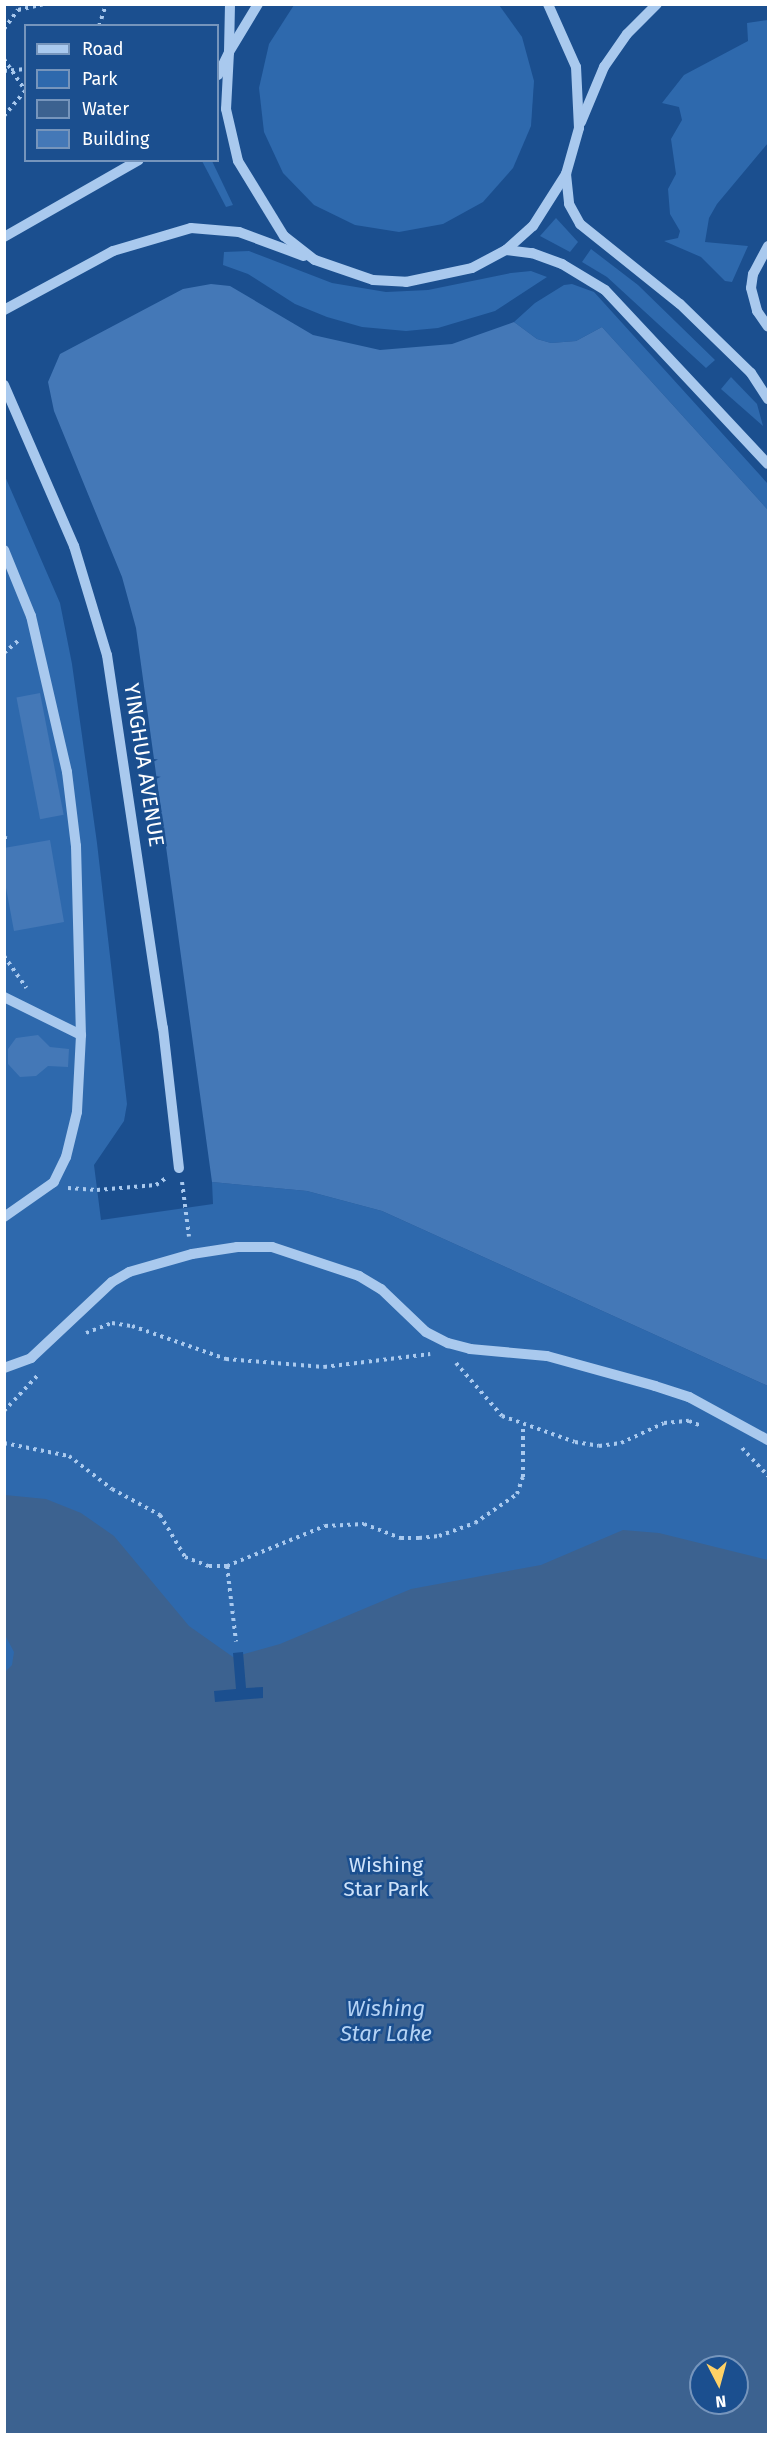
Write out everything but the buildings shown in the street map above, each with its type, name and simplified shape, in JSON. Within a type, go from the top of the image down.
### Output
[{"type":"street","points":[[230,4],[226,109],[238,161],[284,236],[315,260]]},
{"type":"street","points":[[219,73],[258,4]]},
{"type":"street","points":[[548,4],[576,67],[579,128]]},
{"type":"street","points":[[4,310],[113,251],[191,228],[239,232],[374,280],[406,282],[472,268],[506,250],[532,226],[566,174],[579,128],[604,67],[627,34],[657,4]]},
{"type":"street","points":[[4,237],[135,162]]},
{"type":"street","points":[[566,174],[569,204],[580,224],[680,304],[751,373],[768,399]]},
{"type":"street","points":[[768,246],[753,274],[751,288],[757,312],[768,327]]},
{"type":"street","points":[[506,250],[532,253],[562,264],[605,290],[768,464]]},
{"type":"street","name":"YINGHUA AVENUE","points":[[4,385],[74,546],[107,655],[163,1028],[179,1168]]},
{"type":"street","points":[[4,550],[31,616],[67,772],[76,846],[81,1035],[75,1135],[54,1182],[4,1217]]},
{"type":"street","points":[[4,997],[81,1035]]},
{"type":"street","points":[[4,1368],[31,1358],[112,1282],[129,1272],[192,1254],[237,1247],[272,1247],[299,1253],[359,1276],[381,1289],[411,1320],[448,1343],[470,1349],[547,1356],[656,1386],[689,1397],[768,1440]]},
{"type":"path","points":[[4,30],[18,10],[45,4]]},
{"type":"path","points":[[100,24],[106,4]]},
{"type":"path","points":[[4,59],[24,89]]},
{"type":"path","points":[[4,71],[24,69]]},
{"type":"path","points":[[4,116],[24,92]]},
{"type":"path","points":[[4,956],[24,982],[34,1012]]},
{"type":"path","points":[[54,1182],[73,1190],[156,1185],[179,1168],[192,1254]]},
{"type":"path","points":[[78,1338],[112,1323],[132,1326],[226,1359],[324,1367],[360,1365],[396,1356],[430,1353],[440,1357]]},
{"type":"path","points":[[450,1361],[470,1377],[502,1416],[523,1425],[599,1446],[621,1443],[664,1423],[688,1421],[705,1427]]},
{"type":"path","points":[[4,1412],[45,1368]]},
{"type":"path","points":[[4,1443],[69,1456],[112,1489],[160,1515],[185,1557],[209,1566],[227,1566],[325,1526],[364,1524],[401,1538],[419,1538],[439,1536],[475,1522],[517,1494],[523,1477],[523,1425]]},
{"type":"path","points":[[738,1444],[768,1476]]},
{"type":"path","points":[[227,1566],[236,1641]]},
{"type":"green space","points":[[294,5],[499,5],[522,37],[534,81],[531,126],[513,168],[483,202],[443,224],[399,232],[355,225],[314,205],[283,173],[264,132],[259,88],[269,44]]},
{"type":"green space","points":[[768,20],[768,143],[717,204],[709,218],[705,242],[748,246],[732,282],[725,281],[701,257],[664,241],[678,238],[680,231],[670,214],[668,189],[676,174],[671,139],[682,120],[679,107],[662,103],[684,75],[748,41],[747,23]]},
{"type":"green space","points":[[203,162],[212,162],[233,205],[226,207]]},
{"type":"green space","points":[[556,218],[578,242],[570,252],[540,236]]},
{"type":"green space","points":[[591,249],[638,285],[715,360],[706,368],[607,277],[582,262]]},
{"type":"green space","points":[[249,251],[332,283],[386,292],[428,290],[531,271],[547,277],[495,311],[438,328],[406,331],[362,327],[327,317],[295,304],[248,274],[223,265],[224,252]]},
{"type":"green space","points":[[572,284],[594,292],[768,484],[768,510],[602,327],[576,341],[551,343],[537,339],[514,322],[535,303],[564,285]]},
{"type":"green space","points":[[731,377],[757,404],[763,426],[721,389]]},
{"type":"green space","name":"Wishing Star Lake","points":[[4,474],[60,603],[72,664],[97,843],[127,1104],[124,1121],[94,1165],[101,1220],[213,1204],[212,1182],[307,1191],[382,1211],[768,1386],[768,2434],[5,2434]]},
{"type":"water","name":"Wishing Star Lake","points":[[5,1495],[46,1499],[81,1513],[114,1536],[189,1626],[233,1657],[280,1644],[411,1589],[541,1565],[623,1530],[659,1533],[768,1560],[768,2434],[5,2434],[4,1673],[12,1665],[14,1652],[5,1635]]},
{"type":"pier","points":[[243,1652],[246,1688],[263,1687],[263,1698],[215,1702],[214,1691],[236,1689],[233,1653]]},
{"type":"park label","name":"Wishing Star Park","points":[[386,1877]]}]
